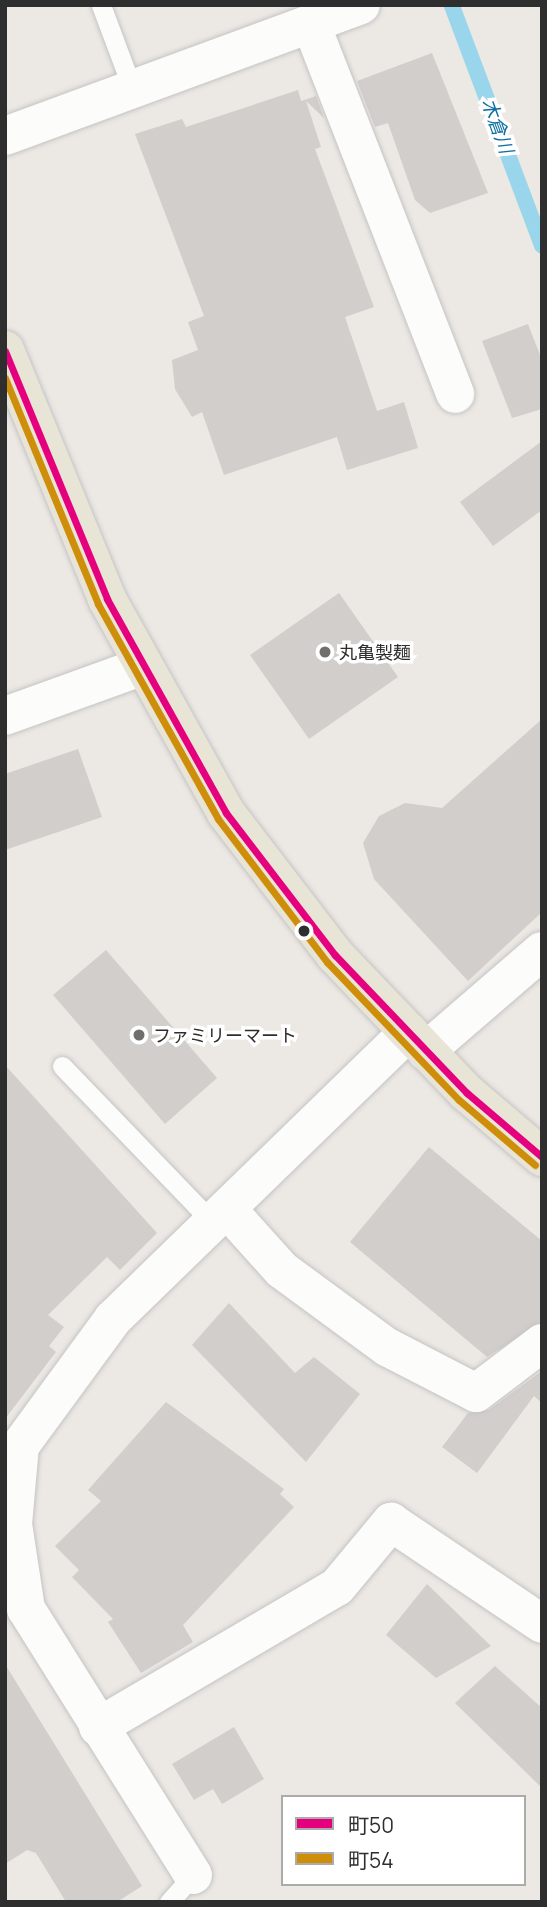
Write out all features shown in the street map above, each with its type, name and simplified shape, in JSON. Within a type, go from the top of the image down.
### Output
[{"type":"main road","points":[[5,350],[140,667],[186,751],[281,888],[417,1042],[542,1157]]},
{"type":"street","points":[[5,136],[361,5]]},
{"type":"street","points":[[311,24],[455,394]]},
{"type":"street","points":[[5,716],[140,667]]},
{"type":"street","points":[[181,1889],[98,1727],[26,1609],[13,1524],[20,1446],[113,1319],[220,1216],[417,1042],[542,951]]},
{"type":"street","points":[[220,1216],[282,1270],[387,1347],[476,1393],[542,1343]]},
{"type":"street","points":[[98,1727],[337,1587],[391,1522],[542,1623]]},
{"type":"lane","points":[[101,5],[132,88]]},
{"type":"lane","points":[[62,1066],[220,1216]]},
{"type":"building","points":[[432,53],[488,193],[430,213],[415,200],[388,123],[375,127],[357,81]]},
{"type":"building","points":[[298,90],[301,101],[316,96],[324,118],[306,101],[321,147],[315,149],[374,307],[345,317],[377,411],[404,402],[418,448],[347,470],[337,437],[224,475],[202,412],[192,417],[175,389],[172,360],[198,350],[188,322],[204,316],[135,134],[182,119],[186,127]]},
{"type":"building","points":[[528,324],[542,360],[542,409],[512,418],[482,341]]},
{"type":"building","points":[[542,441],[542,510],[493,546],[460,502]]},
{"type":"building","points":[[339,593],[398,677],[309,739],[250,655]]},
{"type":"building","points":[[542,719],[542,912],[468,981],[374,879],[363,843],[379,816],[405,803],[442,808]]},
{"type":"building","points":[[78,749],[102,817],[5,850],[5,774]]},
{"type":"building","points":[[106,950],[217,1078],[165,1124],[53,995]]},
{"type":"building","points":[[5,1065],[157,1233],[120,1270],[107,1257],[48,1315],[64,1327],[49,1346],[56,1352],[5,1419]]},
{"type":"building","points":[[429,1147],[542,1241],[542,1322],[487,1357],[350,1242]]},
{"type":"building","points":[[229,1303],[295,1373],[314,1357],[360,1394],[306,1462],[192,1345]]},
{"type":"building","points":[[542,1371],[542,1403],[534,1396],[477,1473],[442,1447],[468,1413],[489,1410]]},
{"type":"building","points":[[166,1402],[284,1489],[280,1494],[294,1507],[183,1625],[193,1642],[141,1673],[108,1622],[113,1619],[72,1577],[79,1570],[55,1546],[101,1501],[88,1490]]},
{"type":"building","points":[[427,1584],[491,1646],[436,1678],[386,1635]]},
{"type":"building","points":[[5,1664],[142,1886],[117,1902],[66,1902],[36,1853],[27,1850],[5,1864]]},
{"type":"building","points":[[495,1666],[542,1708],[542,1788],[455,1703]]},
{"type":"building","points":[[234,1727],[264,1779],[222,1804],[213,1789],[194,1800],[172,1764]]},
{"type":"waterway","name":"木倉川","points":[[452,6],[542,246]]},
{"type":"transit line","name":"町50","points":[[5,351],[107,599],[226,813],[335,955],[467,1093],[542,1157]]},
{"type":"transit line","name":"町54","points":[[5,378],[98,604],[218,819],[327,962],[459,1100],[535,1165]]},
{"type":"place","name":"丸亀製麺","points":[[325,652]]},
{"type":"place","name":"ファミリーマート","points":[[139,1035]]}]
